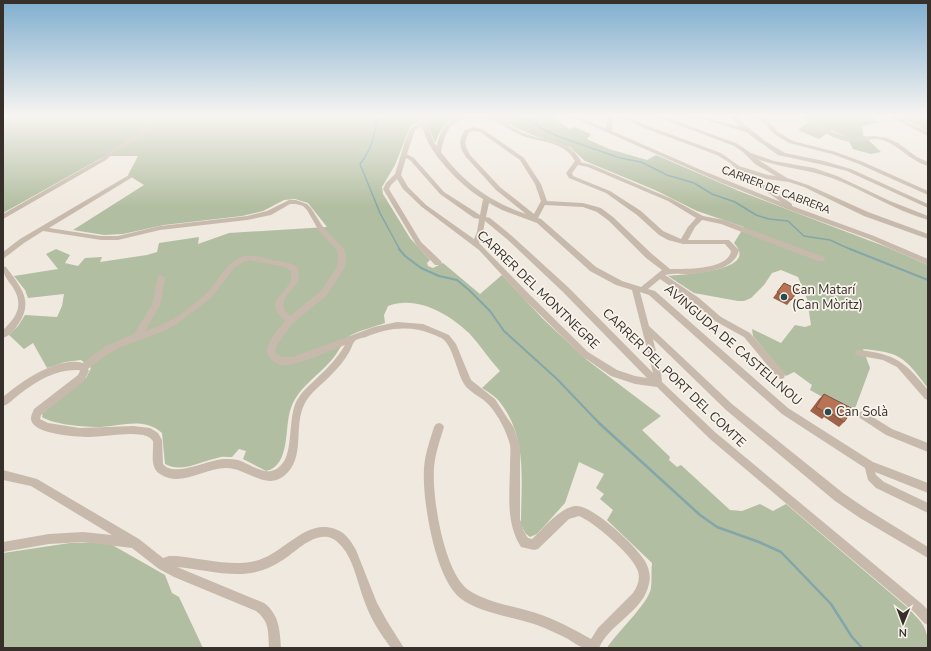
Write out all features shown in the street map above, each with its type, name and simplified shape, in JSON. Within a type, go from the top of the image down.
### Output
[{"type":"street","points":[[3,217],[60,185],[108,156],[120,146]]},
{"type":"street","points":[[407,146],[398,175],[388,183],[386,192],[419,244],[438,263]]},
{"type":"street","name":"AVINGUDA DE CASTELLNOU","points":[[433,146],[466,184],[486,199],[504,209],[534,219],[548,227],[593,268],[619,282],[652,293],[659,298],[786,411],[870,465],[928,488]]},
{"type":"street","points":[[438,153],[440,146]]},
{"type":"street","points":[[462,146],[466,155],[490,182],[528,211],[534,219],[543,203],[538,184],[522,160],[503,146]]},
{"type":"street","points":[[563,146],[576,156],[577,163]]},
{"type":"street","name":"CARRER DE CABRERA","points":[[644,146],[729,184],[895,247],[928,262]]},
{"type":"street","points":[[701,146],[732,162],[750,178],[797,211]]},
{"type":"street","points":[[737,146],[750,155],[773,163],[807,168],[835,177],[888,202],[928,218]]},
{"type":"street","points":[[769,146],[807,168]]},
{"type":"street","points":[[808,146],[834,153],[861,163],[928,193]]},
{"type":"street","points":[[898,146],[913,158],[928,164]]},
{"type":"street","points":[[780,154],[841,167],[865,176],[906,198],[928,206]]},
{"type":"street","name":"CARRER DEL PORT DEL COMTE","points":[[404,155],[412,159],[438,191],[476,216],[488,220],[510,238],[566,290],[658,384],[718,441],[918,608],[928,620]]},
{"type":"street","points":[[750,155],[757,163],[790,180],[816,189],[872,216],[928,237]]},
{"type":"street","points":[[577,163],[597,169],[670,200],[701,218],[728,224],[821,259]]},
{"type":"street","points":[[577,163],[570,170],[569,173],[571,177],[608,192],[639,213],[661,233],[670,238],[683,242],[727,242],[735,250],[734,256],[727,263],[716,267],[693,271],[664,272],[660,276],[639,288],[645,326],[657,372],[658,384]]},
{"type":"street","points":[[738,167],[767,177],[790,180]]},
{"type":"street","name":"CARRER DEL MONTNEGRE","points":[[398,175],[405,188],[424,206],[481,248],[526,296],[597,363],[626,378],[658,384]]},
{"type":"street","points":[[3,256],[43,229],[129,177]]},
{"type":"street","points":[[475,244],[480,232],[486,199]]},
{"type":"street","points":[[43,229],[101,238],[118,238],[160,228],[247,218],[269,213],[289,202],[302,204],[309,209],[321,229],[340,249],[342,264],[340,271],[324,293],[290,320],[271,348],[271,354],[280,361],[293,361],[377,329],[397,325],[423,327],[446,337],[452,344],[468,383],[492,402],[509,428],[515,446],[515,519],[522,540],[530,545],[534,545],[564,515],[569,512],[580,511],[601,524],[636,558],[644,572],[642,589],[598,638],[593,647],[564,630],[547,623],[501,609],[466,595],[454,585],[439,544],[429,482],[430,460],[439,426]]},
{"type":"street","points":[[543,203],[583,205],[599,210],[611,218],[648,256],[669,272]]},
{"type":"street","points":[[683,242],[686,235],[701,218]]},
{"type":"street","points":[[290,320],[282,314],[279,305],[284,293],[295,280],[295,270],[292,266],[251,258],[242,260],[231,266],[212,292],[171,324],[159,330],[108,348],[84,368],[85,371],[81,378],[37,412],[35,420],[40,426],[81,433],[102,433],[132,430],[147,431],[155,436],[157,440],[157,463],[160,468],[170,474],[185,474],[210,465],[233,464],[242,465],[264,477],[272,476],[278,474],[284,469],[290,459],[293,446],[295,417],[300,402],[335,365],[345,352],[351,340]]},
{"type":"street","points":[[3,269],[21,292],[23,303],[20,316],[10,329],[3,335]]},
{"type":"street","points":[[660,276],[696,300],[718,319],[747,335],[781,374]]},
{"type":"street","points":[[137,337],[156,305],[161,278]]},
{"type":"street","points":[[645,326],[729,407],[819,481],[864,514],[928,553]]},
{"type":"street","points":[[859,353],[883,356],[896,360],[908,371],[928,396]]},
{"type":"street","points":[[3,402],[22,386],[45,374],[70,366],[84,368]]},
{"type":"street","points":[[863,415],[889,432],[928,448]]},
{"type":"street","points":[[870,465],[871,477],[880,485],[928,508]]},
{"type":"street","points":[[3,475],[34,482],[135,543],[163,565],[178,573],[260,606],[272,619],[274,629],[274,648]]},
{"type":"street","points":[[163,565],[169,561],[176,560],[239,567],[255,567],[269,562],[313,533],[327,531],[333,533],[344,542],[353,555],[376,613],[398,648]]},
{"type":"street","points":[[3,547],[50,539],[83,537],[135,543]]},
{"type":"green space","points":[[3,146],[402,146],[395,165],[382,187],[383,194],[410,238],[430,260],[427,263],[428,266],[433,268],[443,263],[480,294],[502,275],[543,319],[587,360],[661,416],[642,430],[670,457],[669,460],[677,467],[681,465],[730,510],[742,511],[760,504],[773,511],[786,504],[917,617],[923,625],[927,635],[928,648],[607,648],[639,609],[649,594],[651,588],[652,563],[607,520],[613,510],[600,499],[604,494],[596,488],[604,474],[579,462],[565,503],[537,534],[530,537],[525,533],[521,524],[521,460],[515,429],[499,401],[482,388],[500,371],[469,333],[461,326],[442,313],[420,304],[399,303],[388,306],[384,315],[385,323],[355,333],[346,339],[329,363],[304,387],[294,400],[289,416],[283,454],[274,468],[266,471],[243,459],[246,451],[239,449],[232,457],[219,457],[191,466],[178,467],[165,464],[162,433],[148,425],[132,424],[86,427],[62,424],[48,420],[42,417],[43,411],[86,378],[91,368],[81,360],[65,362],[47,368],[33,343],[24,349],[9,335],[18,326],[25,315],[57,317],[62,306],[64,294],[28,298],[25,290],[14,276],[58,269],[46,254],[56,249],[70,255],[65,263],[78,266],[85,258],[102,257],[100,262],[147,255],[157,252],[159,243],[199,237],[198,244],[229,233],[327,227],[308,203],[295,199],[284,200],[263,211],[242,216],[164,225],[123,234],[104,235],[73,230],[144,185],[128,175],[138,156],[105,156],[3,213]]},
{"type":"green space","points":[[568,146],[603,146],[647,160],[656,155],[739,191],[889,248],[928,265],[928,388],[912,368],[898,356],[885,352],[863,349],[870,368],[853,414],[810,390],[812,385],[794,372],[786,376],[753,336],[752,329],[781,343],[795,325],[805,327],[811,325],[807,299],[798,277],[781,270],[772,273],[764,285],[751,298],[744,301],[694,293],[668,276],[716,270],[728,266],[737,260],[739,253],[734,243],[744,227],[697,211],[655,190],[585,161]]},
{"type":"green space","points":[[852,146],[875,146],[881,152],[871,154],[853,149]]},
{"type":"green space","points":[[107,542],[165,575],[172,593],[179,597],[203,648],[3,648],[3,553],[70,543]]},
{"type":"building","points":[[784,283],[799,290],[791,300],[777,292]]},
{"type":"building","points":[[824,394],[853,409],[844,422],[829,412],[828,414],[816,407]]},
{"type":"waterway","points":[[370,146],[360,164],[380,213],[400,250]]},
{"type":"waterway","points":[[587,146],[620,158],[641,162],[667,175],[694,183],[712,194],[735,202],[756,215],[769,219],[788,221],[804,236],[830,240],[852,250]]},
{"type":"waterway","points":[[399,249],[405,256],[421,268],[439,276],[457,280],[469,290],[490,311],[504,331],[557,379],[599,423]]},
{"type":"waterway","points":[[850,249],[928,280]]},
{"type":"waterway","points":[[599,423],[700,515],[717,527],[759,542],[781,552],[831,604],[852,637],[862,648]]},
{"type":"place","name":"Can Matarí (Can Mòritz)","points":[[784,297]]},
{"type":"place","name":"Can Solà","points":[[828,412]]}]
